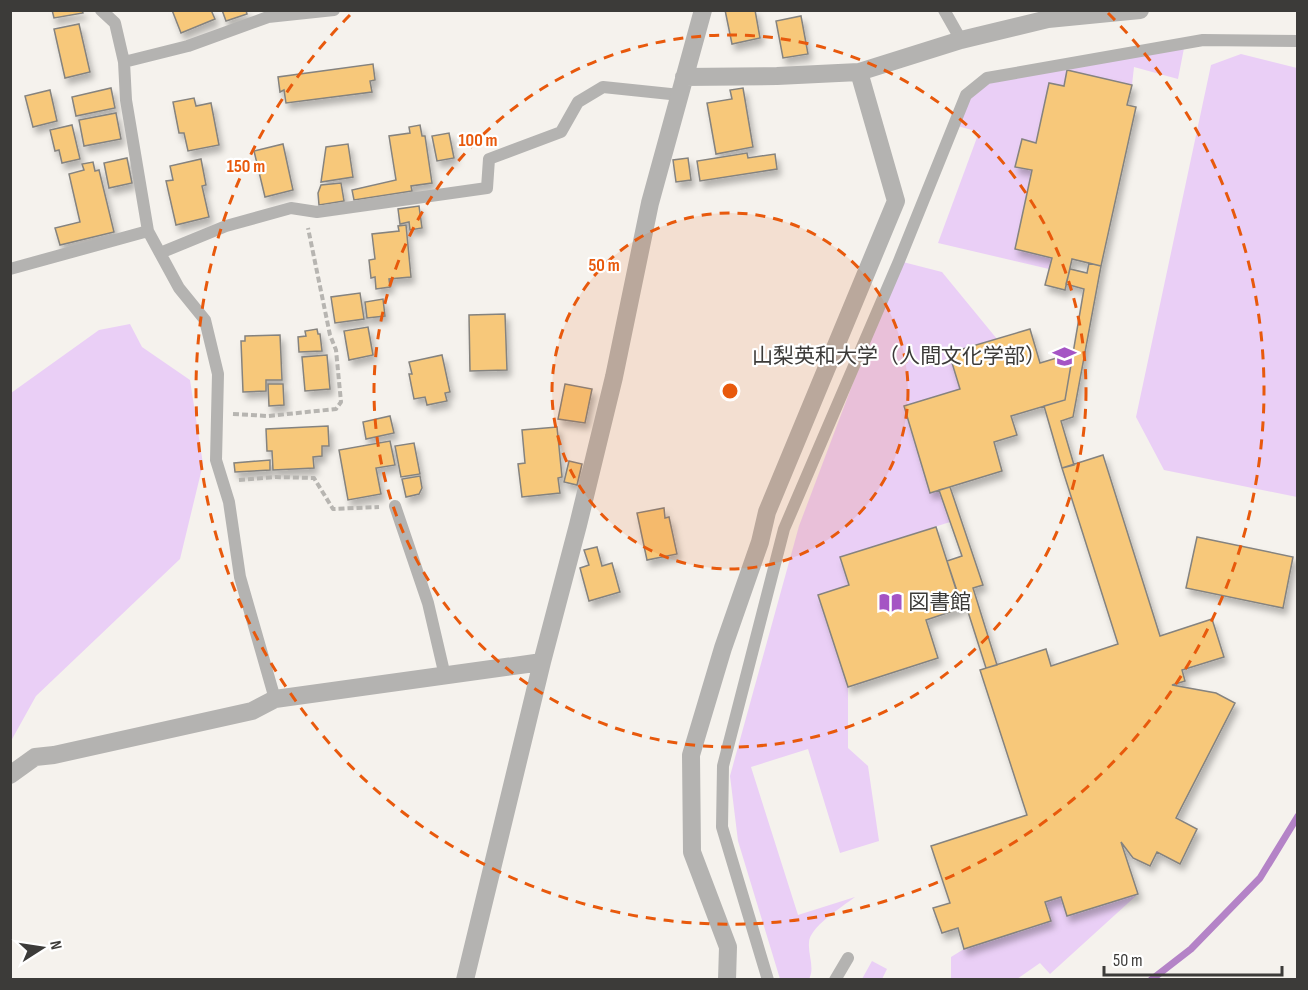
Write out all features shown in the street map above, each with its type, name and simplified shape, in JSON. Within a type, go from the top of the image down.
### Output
[{"type":"street","points":[[465,980],[614,377],[650,203],[702,10]]},
{"type":"street","points":[[684,77],[860,72],[961,40],[1048,19],[1140,10]]},
{"type":"street","points":[[728,980],[728,946],[692,852],[691,755],[723,648],[760,542],[767,512],[896,201],[860,72]]},
{"type":"street","points":[[10,775],[35,757],[54,756],[252,711],[275,699],[542,662]]},
{"type":"lane","points":[[101,10],[115,22],[124,62],[126,100],[148,231],[179,288],[205,320],[218,374],[216,460],[229,502],[240,577],[275,699]]},
{"type":"lane","points":[[124,62],[188,46],[268,17],[334,10]]},
{"type":"lane","points":[[944,10],[961,40]]},
{"type":"lane","points":[[768,980],[722,826],[723,766],[784,529],[895,272],[966,95],[987,78],[1194,42],[1298,41]]},
{"type":"lane","points":[[160,253],[226,226],[291,208],[317,212],[487,188],[489,159],[561,132],[578,102],[603,87],[680,95]]},
{"type":"lane","points":[[10,269],[148,231]]},
{"type":"lane","points":[[395,506],[428,603],[445,676]]},
{"type":"lane","points":[[834,980],[848,958]]},
{"type":"path","points":[[217,413],[268,416],[336,409],[341,402],[336,350],[330,335],[304,210]]},
{"type":"path","points":[[222,481],[276,477],[314,478],[333,509],[395,506]]},
{"type":"shaded area","points":[[1185,43],[1178,79],[1134,67],[1132,85],[1067,71],[1064,86],[1049,83],[1036,143],[1022,140],[1015,166],[1032,170],[1015,249],[1052,258],[1049,269],[938,243],[979,132],[954,125],[966,95],[987,78]]},
{"type":"shaded area","points":[[1241,54],[1297,68],[1297,497],[1164,470],[1136,417],[1211,65]]},
{"type":"shaded area","points":[[899,261],[942,272],[997,339],[960,389],[930,493],[939,490],[950,522],[841,557],[849,585],[818,595],[848,687],[848,748],[868,766],[879,841],[840,853],[808,749],[751,767],[798,915],[855,897],[820,924],[810,937],[811,975],[809,979],[780,979],[738,841],[730,776],[799,526]]},
{"type":"shaded area","points":[[130,324],[142,347],[190,380],[203,464],[180,559],[36,696],[11,741],[11,393],[99,330]]},
{"type":"shaded area","points":[[1138,894],[1050,974],[1040,963],[1017,979],[951,978],[951,957],[964,949],[1051,921],[1045,902],[1061,897],[1067,916]]},
{"type":"shaded area","points":[[872,961],[887,969],[882,979],[862,979]]},
{"type":"building","points":[[52,10],[82,10],[83,13],[54,18]]},
{"type":"building","points":[[172,10],[211,10],[215,19],[181,33]]},
{"type":"building","points":[[222,10],[246,10],[247,14],[226,21]]},
{"type":"building","points":[[725,10],[755,10],[760,38],[732,44]]},
{"type":"building","points":[[801,16],[808,54],[783,58],[776,21]]},
{"type":"building","points":[[79,24],[90,72],[65,78],[54,29]]},
{"type":"building","points":[[373,64],[375,80],[370,81],[372,92],[286,103],[284,90],[280,92],[278,77]]},
{"type":"building","points":[[1067,70],[1132,85],[1127,105],[1136,107],[1101,266],[1072,259],[1065,290],[1045,285],[1052,258],[1015,249],[1032,170],[1015,167],[1022,139],[1036,143],[1049,83],[1064,86]]},
{"type":"building","points":[[111,88],[115,108],[76,116],[72,97]]},
{"type":"building","points":[[743,88],[753,147],[716,154],[707,103],[732,99],[730,90]]},
{"type":"building","points":[[50,90],[57,121],[33,127],[25,96]]},
{"type":"building","points":[[194,98],[196,106],[211,103],[219,145],[188,151],[184,133],[179,133],[173,102]]},
{"type":"building","points":[[116,113],[121,139],[84,146],[79,120]]},
{"type":"building","points":[[72,125],[80,159],[62,163],[59,150],[55,151],[50,130]]},
{"type":"building","points":[[420,125],[422,136],[425,136],[432,183],[411,186],[412,191],[354,200],[352,190],[396,180],[389,136],[410,133],[409,127]]},
{"type":"building","points":[[449,133],[454,158],[437,161],[432,136]]},
{"type":"building","points":[[283,144],[293,190],[265,197],[254,151]]},
{"type":"building","points":[[348,144],[353,177],[321,182],[326,147]]},
{"type":"building","points":[[747,153],[748,158],[775,154],[777,169],[700,181],[697,161]]},
{"type":"building","points":[[127,158],[132,183],[109,188],[104,163]]},
{"type":"building","points":[[688,158],[691,180],[676,182],[673,160]]},
{"type":"building","points":[[201,159],[206,185],[202,186],[209,217],[176,225],[166,181],[173,180],[170,166]]},
{"type":"building","points":[[93,162],[95,171],[99,170],[114,232],[60,245],[55,228],[80,222],[69,174],[84,170],[82,164]]},
{"type":"building","points":[[341,183],[344,201],[319,205],[318,193],[321,185]]},
{"type":"building","points":[[419,206],[422,228],[410,230],[409,222],[400,224],[398,209]]},
{"type":"building","points":[[406,225],[411,277],[389,279],[390,287],[376,289],[375,277],[371,278],[369,260],[375,259],[372,234],[399,231],[398,226]]},
{"type":"building","points":[[1089,263],[1101,266],[1073,417],[1061,421],[1074,465],[1062,468],[1044,406],[1065,400],[1084,289],[1066,284],[1070,269],[1087,273]]},
{"type":"building","points":[[360,293],[364,319],[335,323],[331,297]]},
{"type":"building","points":[[383,299],[385,316],[367,318],[365,302]]},
{"type":"building","points":[[505,314],[507,370],[470,371],[469,315]]},
{"type":"building","points":[[368,327],[373,355],[349,360],[344,331]]},
{"type":"building","points":[[317,329],[320,334],[322,351],[299,352],[298,337],[306,336],[305,331]]},
{"type":"building","points":[[1030,329],[1040,363],[1073,353],[1065,400],[1011,416],[1017,435],[994,442],[1002,471],[930,493],[904,406],[960,389],[949,353]]},
{"type":"building","points":[[280,335],[282,380],[266,380],[266,391],[243,392],[241,341],[245,341],[245,336]]},
{"type":"building","points":[[327,355],[330,389],[305,391],[302,357]]},
{"type":"building","points":[[442,355],[450,392],[445,393],[447,401],[427,405],[425,397],[414,399],[409,362]]},
{"type":"building","points":[[268,384],[283,384],[284,405],[269,406]]},
{"type":"building","points":[[565,384],[592,389],[585,423],[558,419]]},
{"type":"building","points":[[390,416],[394,433],[366,439],[363,422]]},
{"type":"building","points":[[328,426],[329,446],[322,446],[322,456],[313,457],[314,468],[273,470],[272,451],[267,451],[266,429]]},
{"type":"building","points":[[557,427],[562,477],[558,478],[560,493],[522,497],[518,464],[525,463],[522,430]]},
{"type":"building","points":[[390,441],[395,465],[376,468],[381,494],[348,500],[339,450]]},
{"type":"building","points":[[414,443],[420,474],[401,477],[395,446]]},
{"type":"building","points":[[1103,455],[1160,636],[1212,619],[1224,657],[1182,670],[1185,681],[1172,685],[1216,693],[1235,703],[1176,818],[1197,829],[1180,864],[1157,852],[1150,866],[1133,858],[1121,842],[1138,894],[1067,916],[1061,897],[1045,902],[1051,921],[964,949],[958,928],[942,933],[933,908],[950,903],[931,846],[1027,815],[980,670],[1046,649],[1051,666],[1118,644],[1062,468]]},
{"type":"building","points":[[270,460],[270,470],[235,472],[234,463]]},
{"type":"building","points":[[569,461],[582,464],[577,485],[564,482]]},
{"type":"building","points":[[420,476],[422,488],[419,494],[406,497],[402,479]]},
{"type":"building","points":[[950,487],[983,585],[973,588],[997,665],[986,668],[962,593],[958,594],[947,561],[962,556],[939,490]]},
{"type":"building","points":[[664,508],[665,518],[669,517],[677,554],[647,560],[637,513]]},
{"type":"building","name":"図書館","points":[[936,527],[962,608],[926,620],[938,658],[848,687],[818,595],[849,585],[840,557]]},
{"type":"building","points":[[1197,537],[1293,557],[1283,608],[1186,588]]},
{"type":"building","points":[[597,547],[602,566],[612,563],[620,592],[589,601],[580,568],[589,565],[584,550]]},
{"type":"waterway","points":[[1151,980],[1191,949],[1260,878],[1298,816]]},
{"type":"place","name":"山梨英和大学（人間文化学部）","points":[[1064,356]]},
{"type":"place","name":"図書館","points":[[890,602]]}]
